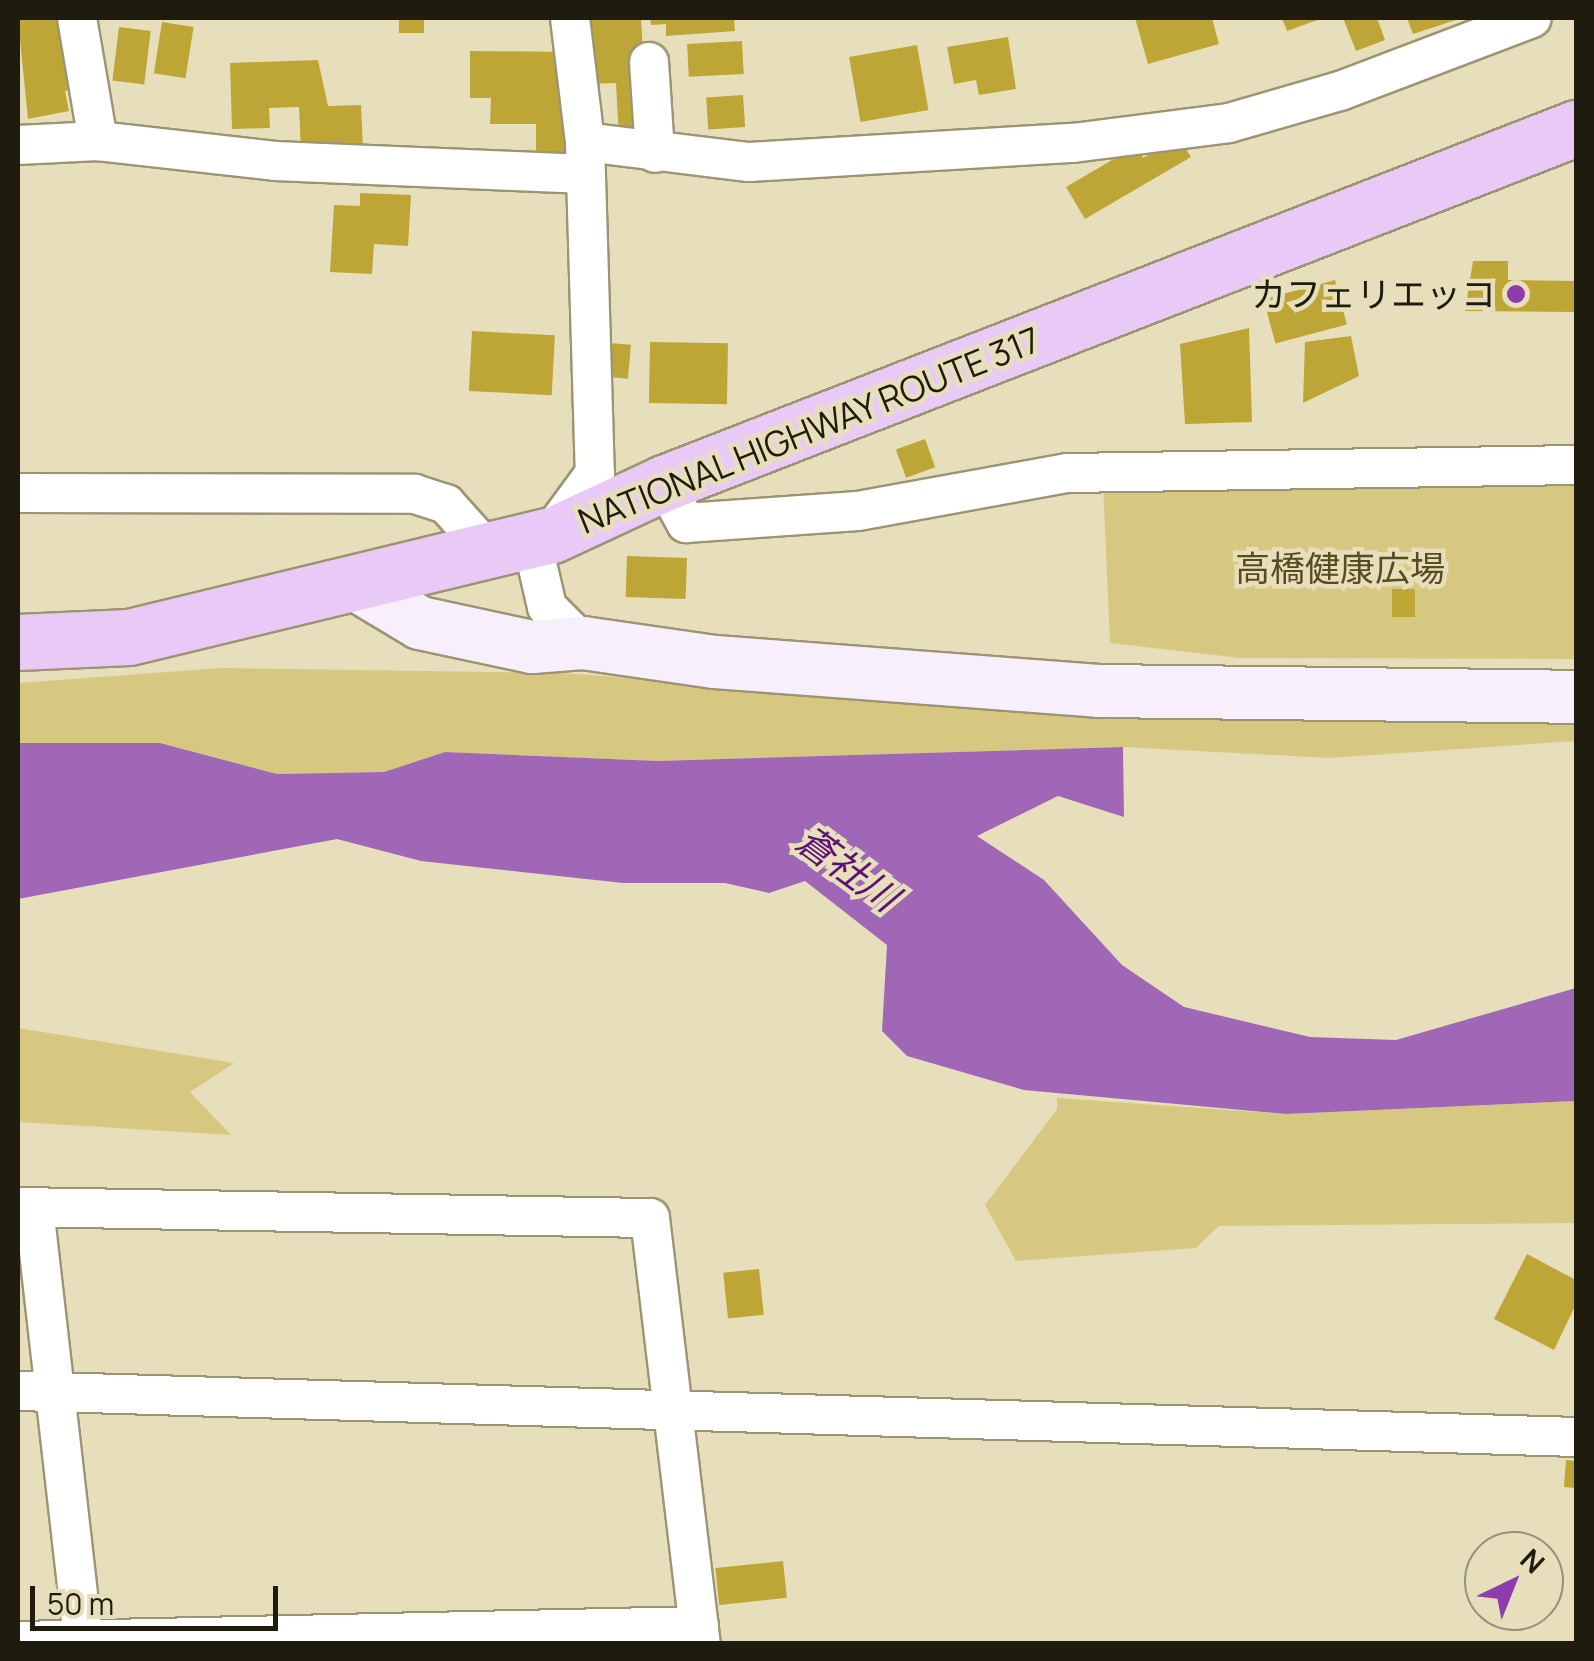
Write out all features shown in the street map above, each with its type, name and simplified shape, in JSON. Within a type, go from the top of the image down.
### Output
[{"type":"highway","name":"NATIONAL HIGHWAY ROUTE 317","points":[[18,642],[129,637],[360,587],[552,535],[664,483],[1576,128]]},
{"type":"street","points":[[78,18],[98,141]]},
{"type":"street","points":[[570,18],[583,158],[594,474],[535,555],[537,585],[583,643]]},
{"type":"street","points":[[18,145],[98,141],[275,161],[583,158],[655,153],[749,162],[917,156],[1229,122],[1340,91],[1532,18]]},
{"type":"street","points":[[649,62],[655,153]]},
{"type":"street","points":[[664,483],[686,523],[858,511],[1068,473],[1576,465]]},
{"type":"street","points":[[18,493],[415,494],[446,504],[491,554]]},
{"type":"street","points":[[360,587],[420,622],[466,637],[532,647],[583,643],[716,662],[1098,690],[1576,697]]},
{"type":"street","points":[[18,1640],[84,1642],[700,1635],[650,1218],[26,1207],[59,1392],[84,1642]]},
{"type":"street","points":[[18,1391],[1576,1438]]},
{"type":"green space","name":"高橋健康広場","points":[[1576,475],[1576,659],[1240,658],[1110,643],[1103,483]]},
{"type":"green space","points":[[221,668],[563,673],[1114,715],[1576,718],[1576,741],[1329,758],[1123,747],[658,761],[445,752],[384,772],[277,774],[160,743],[18,743],[18,683]]},
{"type":"green space","points":[[18,1028],[234,1063],[190,1092],[231,1135],[18,1122]]},
{"type":"green space","points":[[1057,1098],[1286,1114],[1576,1101],[1576,1223],[1219,1226],[1196,1248],[1016,1261],[985,1205],[1057,1109]]},
{"type":"water","name":"蒼社川","points":[[18,743],[160,743],[277,774],[384,772],[445,752],[658,761],[1123,747],[1124,817],[1058,796],[977,836],[1044,880],[1122,965],[1184,1007],[1310,1037],[1396,1040],[1576,988],[1576,1101],[1286,1114],[1024,1090],[907,1056],[882,1031],[887,945],[805,881],[769,893],[725,883],[623,883],[421,861],[337,839],[18,899]]},
{"type":"building","points":[[64,18],[77,88],[65,91],[69,111],[28,119],[18,20]]},
{"type":"building","points":[[399,18],[424,18],[424,33],[399,33]]},
{"type":"building","points":[[581,18],[641,18],[648,138],[619,140],[616,83],[584,84]]},
{"type":"building","points":[[650,18],[734,18],[735,31],[666,36],[666,24],[651,25]]},
{"type":"building","points":[[1135,18],[1212,18],[1219,44],[1148,64]]},
{"type":"building","points":[[1282,18],[1323,18],[1287,31]]},
{"type":"building","points":[[1343,18],[1377,18],[1385,40],[1356,51]]},
{"type":"building","points":[[1407,18],[1462,18],[1413,34]]},
{"type":"building","points":[[162,22],[194,27],[185,78],[154,73]]},
{"type":"building","points":[[119,27],[151,31],[144,84],[112,81]]},
{"type":"building","points":[[1008,37],[1016,89],[979,95],[976,80],[954,84],[947,47]]},
{"type":"building","points":[[742,41],[744,74],[689,77],[687,44]]},
{"type":"building","points":[[917,45],[928,110],[861,122],[849,57]]},
{"type":"building","points":[[470,51],[574,52],[574,161],[536,161],[536,124],[490,124],[491,98],[470,98]]},
{"type":"building","points":[[318,60],[328,106],[361,105],[363,148],[301,150],[299,107],[269,108],[270,128],[232,129],[230,63]]},
{"type":"building","points":[[743,95],[745,127],[708,130],[706,98]]},
{"type":"building","points":[[1179,137],[1191,157],[1085,219],[1066,187],[1136,146],[1143,158]]},
{"type":"building","points":[[360,193],[411,195],[408,246],[374,244],[372,274],[330,272],[334,205],[360,206]]},
{"type":"building","points":[[1473,261],[1508,261],[1508,280],[1576,281],[1576,312],[1465,311]]},
{"type":"building","points":[[1335,280],[1347,324],[1275,344],[1264,299]]},
{"type":"building","points":[[1249,328],[1252,422],[1185,424],[1180,344]]},
{"type":"building","points":[[472,331],[555,335],[552,395],[469,391]]},
{"type":"building","points":[[1351,336],[1359,376],[1303,403],[1305,342]]},
{"type":"building","points":[[650,342],[728,343],[727,404],[649,403]]},
{"type":"building","points":[[610,343],[631,345],[628,379],[607,377]]},
{"type":"building","points":[[925,439],[935,467],[906,478],[896,450]]},
{"type":"building","points":[[627,556],[687,558],[686,599],[626,597]]},
{"type":"building","points":[[1392,589],[1415,589],[1415,617],[1392,617]]},
{"type":"building","points":[[1527,1254],[1576,1280],[1576,1304],[1554,1350],[1494,1319]]},
{"type":"building","points":[[759,1269],[764,1315],[728,1319],[723,1273]]},
{"type":"building","points":[[1566,1460],[1576,1461],[1576,1488],[1564,1487]]},
{"type":"building","points":[[783,1561],[787,1598],[719,1605],[715,1568]]},
{"type":"place","name":"カフェリエッコ","points":[[1516,294]]}]
